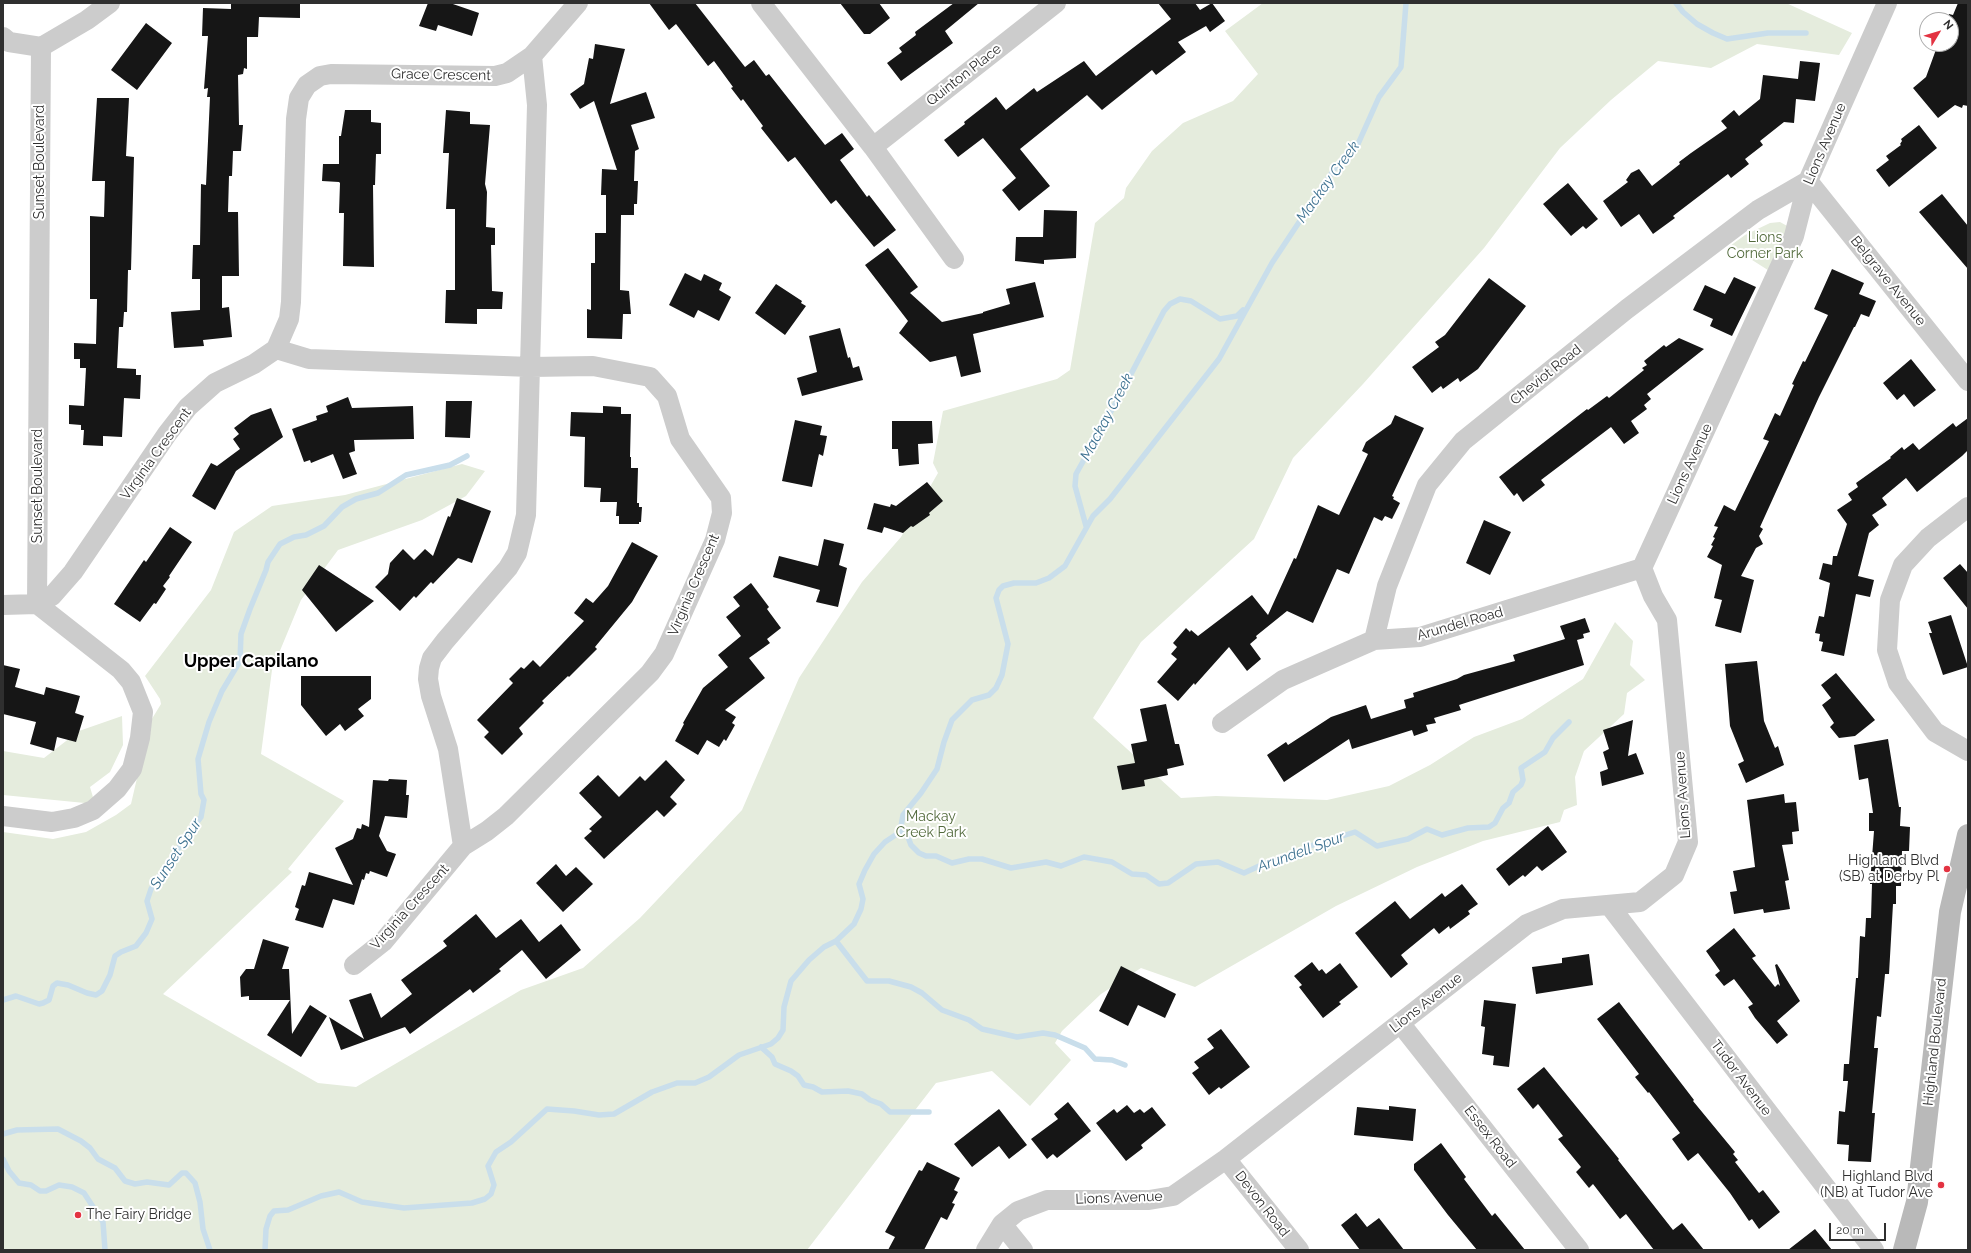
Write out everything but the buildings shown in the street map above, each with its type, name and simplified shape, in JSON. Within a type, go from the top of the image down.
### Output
[{"type":"street","points":[[3,37],[9,42],[41,46],[88,20],[110,3]]},
{"type":"street","name":"Grace Crescent","points":[[276,349],[289,319],[291,302],[296,120],[299,98],[307,85],[320,76],[331,74],[495,76],[507,74],[532,56],[578,3]]},
{"type":"street","points":[[761,3],[872,147],[954,259]]},
{"type":"street","name":"Quinton Place","points":[[872,147],[1056,3]]},
{"type":"street","name":"Lions Avenue","points":[[986,1250],[1002,1224],[1018,1211],[1047,1200],[1149,1200],[1172,1196],[1226,1159],[1527,924],[1563,909],[1640,902],[1674,875],[1688,842],[1667,620],[1652,596],[1642,568],[1794,236],[1808,180],[1887,3]]},
{"type":"street","name":"Sunset Boulevard","points":[[38,604],[41,46]]},
{"type":"street","points":[[463,846],[448,749],[431,696],[428,668],[438,650],[508,568],[517,553],[526,514],[537,105],[532,56]]},
{"type":"street","name":"Belgrave Avenue","points":[[1808,180],[1968,380]]},
{"type":"street","name":"Cheviot Road","points":[[1374,640],[1386,586],[1427,485],[1463,441],[1627,310],[1758,210],[1808,180]]},
{"type":"street","name":"Virginia Crescent","points":[[38,604],[52,596],[73,572],[167,434],[188,407],[215,383],[254,364],[276,349],[309,359],[531,367],[593,366],[650,377],[667,396],[680,439],[721,498],[722,513],[715,540],[664,654],[650,673],[506,816],[487,831],[463,846],[383,942],[354,966]]},
{"type":"street","points":[[1968,507],[1928,538],[1903,565],[1890,600],[1887,650],[1898,683],[1935,732],[1968,751]]},
{"type":"street","name":"Arundel Road","points":[[1222,723],[1284,680],[1374,640],[1420,637],[1642,568]]},
{"type":"street","points":[[3,605],[38,604],[121,670],[131,682],[143,712],[140,738],[132,769],[117,788],[93,810],[74,818],[52,822],[3,816]]},
{"type":"street","name":"Highland Boulevard","points":[[1904,1250],[1917,1202],[1950,912],[1968,835]]},
{"type":"street","name":"Tudor Avenue","points":[[1609,905],[1874,1250]]},
{"type":"street","name":"Essex Road","points":[[1400,1023],[1579,1250]]},
{"type":"street","name":"Devon Road","points":[[1226,1159],[1299,1250]]},
{"type":"street","points":[[1002,1224],[1023,1250]]},
{"type":"green space","name":"Mackay Creek Park","points":[[1263,3],[1786,3],[1852,33],[1839,55],[1757,44],[1711,68],[1658,61],[1611,100],[1560,148],[1484,248],[1363,384],[1293,458],[1254,539],[1141,642],[1093,718],[1181,798],[1216,796],[1327,800],[1389,786],[1430,765],[1474,737],[1522,719],[1583,679],[1615,622],[1633,641],[1630,665],[1645,680],[1627,693],[1624,714],[1584,751],[1575,777],[1577,805],[1564,810],[1560,822],[1483,841],[1417,867],[1336,906],[1195,987],[1141,968],[1101,994],[1062,1031],[1055,1043],[1071,1060],[1030,1106],[992,1071],[936,1083],[807,1250],[3,1250],[3,832],[53,839],[86,832],[116,815],[131,804],[150,722],[161,704],[160,699],[145,676],[211,590],[234,532],[272,506],[345,495],[462,464],[485,471],[466,496],[422,520],[338,550],[301,600],[272,670],[261,754],[344,801],[288,869],[292,872],[163,994],[318,1083],[356,1087],[521,990],[583,968],[640,918],[742,810],[799,678],[862,582],[901,537],[938,473],[933,463],[943,411],[1057,379],[1070,370],[1095,223],[1124,198],[1126,188],[1152,151],[1183,123],[1233,101],[1258,74],[1225,31]]},
{"type":"green space","name":"Lions Corner Park","points":[[1780,222],[1789,227],[1771,272],[1730,246],[1745,235],[1770,223]]},
{"type":"green space","points":[[122,716],[123,745],[110,772],[90,787],[95,804],[3,795],[3,751],[44,758],[79,731]]},
{"type":"waterway","name":"Mackay Creek","points":[[265,1250],[266,1229],[270,1216],[274,1211],[288,1210],[321,1196],[339,1192],[362,1202],[404,1208],[472,1203],[485,1199],[491,1194],[494,1185],[488,1166],[496,1152],[511,1142],[547,1109],[599,1115],[614,1114],[652,1092],[677,1083],[695,1083],[709,1077],[739,1055],[771,1044],[778,1038],[783,1030],[784,1007],[791,981],[809,960],[824,947],[836,941],[854,924],[861,909],[863,899],[859,884],[865,870],[874,854],[885,842],[900,832],[903,815],[921,793],[937,769],[944,742],[952,720],[972,700],[989,695],[996,688],[1002,675],[1008,644],[996,598],[999,590],[1003,586],[1014,583],[1036,583],[1049,578],[1065,566],[1093,516],[1110,499],[1219,359],[1272,263],[1337,165],[1358,144],[1379,97],[1401,67],[1406,3]]},
{"type":"waterway","points":[[1676,3],[1683,12],[1697,24],[1727,39],[1768,33],[1806,33]]},
{"type":"waterway","name":"Mackay Creek","points":[[1086,526],[1075,486],[1076,474],[1119,397],[1164,311],[1170,304],[1180,299],[1191,301],[1220,319],[1237,316],[1243,310]]},
{"type":"waterway","name":"Sunset Spur","points":[[3,1000],[16,996],[39,1004],[43,1003],[49,1000],[53,986],[57,983],[68,985],[96,995],[102,991],[110,975],[115,956],[136,946],[146,933],[152,919],[147,901],[151,889],[162,872],[172,861],[183,840],[201,817],[204,800],[201,794],[198,759],[209,722],[222,691],[240,661],[241,634],[250,609],[268,562],[280,544],[294,537],[306,535],[324,526],[342,507],[356,499],[378,493],[406,475],[450,465],[467,456]]},
{"type":"waterway","name":"Arundell Spur","points":[[900,832],[908,837],[911,845],[919,853],[926,856],[936,856],[952,863],[969,859],[982,859],[1011,868],[1046,862],[1061,866],[1084,857],[1112,862],[1132,874],[1146,875],[1159,884],[1168,883],[1196,864],[1218,862],[1244,873],[1270,861],[1297,857],[1307,847],[1355,832],[1377,846],[1408,839],[1427,829],[1442,835],[1468,828],[1489,827],[1495,823],[1503,808],[1509,803],[1513,792],[1521,785],[1523,780],[1521,768],[1545,752],[1553,738],[1569,722]]},
{"type":"waterway","points":[[836,941],[867,981],[889,981],[911,987],[922,993],[942,1010],[969,1020],[982,1029],[1017,1037],[1043,1033],[1055,1035],[1085,1048],[1095,1059],[1112,1060],[1125,1065]]},
{"type":"waterway","points":[[761,1047],[772,1057],[775,1064],[798,1076],[804,1085],[813,1087],[822,1092],[848,1091],[862,1094],[870,1100],[881,1104],[890,1112],[929,1112]]},
{"type":"waterway","name":"Mackay Creek","points":[[3,1134],[17,1130],[58,1129],[81,1141],[90,1148],[98,1159],[115,1168],[125,1181],[135,1184],[147,1182],[169,1185],[182,1173],[186,1173],[195,1183],[200,1202],[203,1229],[210,1250]]},
{"type":"waterway","points":[[3,1159],[9,1171],[19,1183],[31,1185],[40,1191],[46,1191],[59,1185],[72,1187],[84,1193],[103,1222],[105,1250]]},
{"type":"place","name":"Highland Blvd (SB) at Derby Pl","points":[[1947,869]]},
{"type":"place","name":"Highland Blvd (NB) at Tudor Ave","points":[[1941,1185]]},
{"type":"place","name":"The Fairy Bridge","points":[[78,1215]]},
{"type":"district","name":"Upper Capilano","points":[[251,662]]}]
